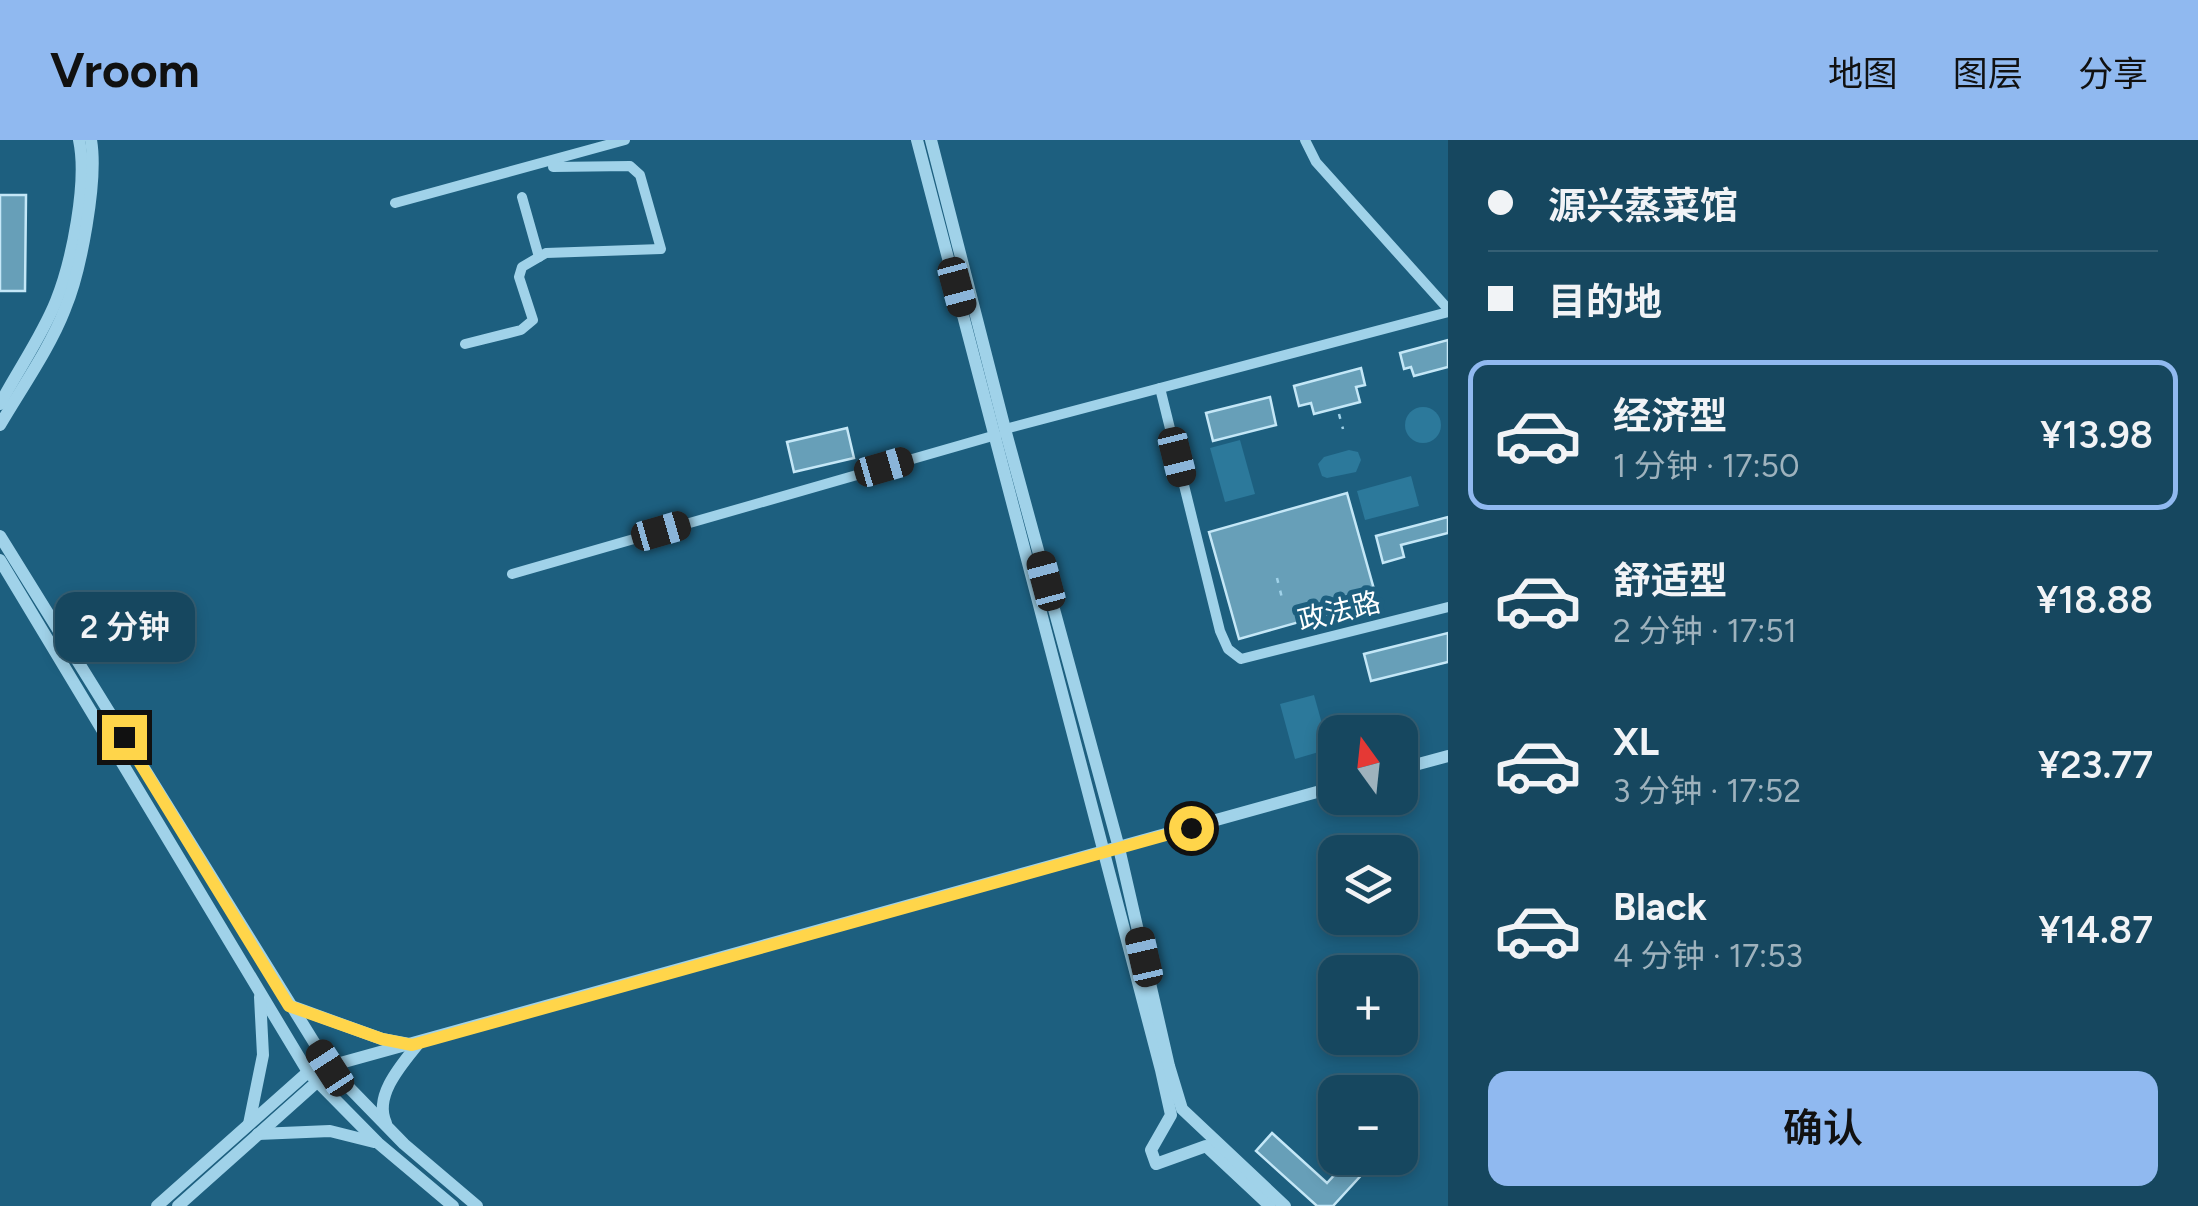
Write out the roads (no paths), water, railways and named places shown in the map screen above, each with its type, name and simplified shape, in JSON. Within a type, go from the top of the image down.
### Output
[{"type":"street","points":[[0,404],[56,301],[71,245],[83,159],[79,140]]},
{"type":"street","points":[[0,425],[66,310],[83,241],[94,158],[91,140]]},
{"type":"street","points":[[394,203],[625,140]]},
{"type":"street","points":[[917,140],[1120,848],[1182,1109],[1285,1206]]},
{"type":"street","points":[[931,140],[1171,1115],[1152,1150],[1156,1164],[1206,1146],[1270,1206]]},
{"type":"street","points":[[512,574],[1000,432],[1448,310],[1316,162],[1305,140]]},
{"type":"street","points":[[465,344],[520,330],[533,320],[519,277],[522,267],[539,257],[661,249],[640,174],[630,166],[553,167]]},
{"type":"street","points":[[522,197],[539,257]]},
{"type":"street","name":"政法路","points":[[1160,388],[1220,631],[1228,649],[1242,659],[1448,607]]},
{"type":"street","points":[[0,536],[330,1068],[389,1130],[477,1206]]},
{"type":"street","points":[[0,560],[313,1076],[378,1143],[453,1206]]},
{"type":"street","points":[[1418,764],[1448,756]]},
{"type":"street","points":[[178,1206],[254,1129],[313,1076],[330,1068],[1318,793]]},
{"type":"street","points":[[254,1129],[263,1055],[260,994]]},
{"type":"street","points":[[289,1006],[382,1039],[415,1044]]},
{"type":"street","points":[[389,1130],[381,1113],[384,1100],[415,1044]]},
{"type":"street","points":[[157,1206],[254,1129],[330,1131],[378,1143]]}]
